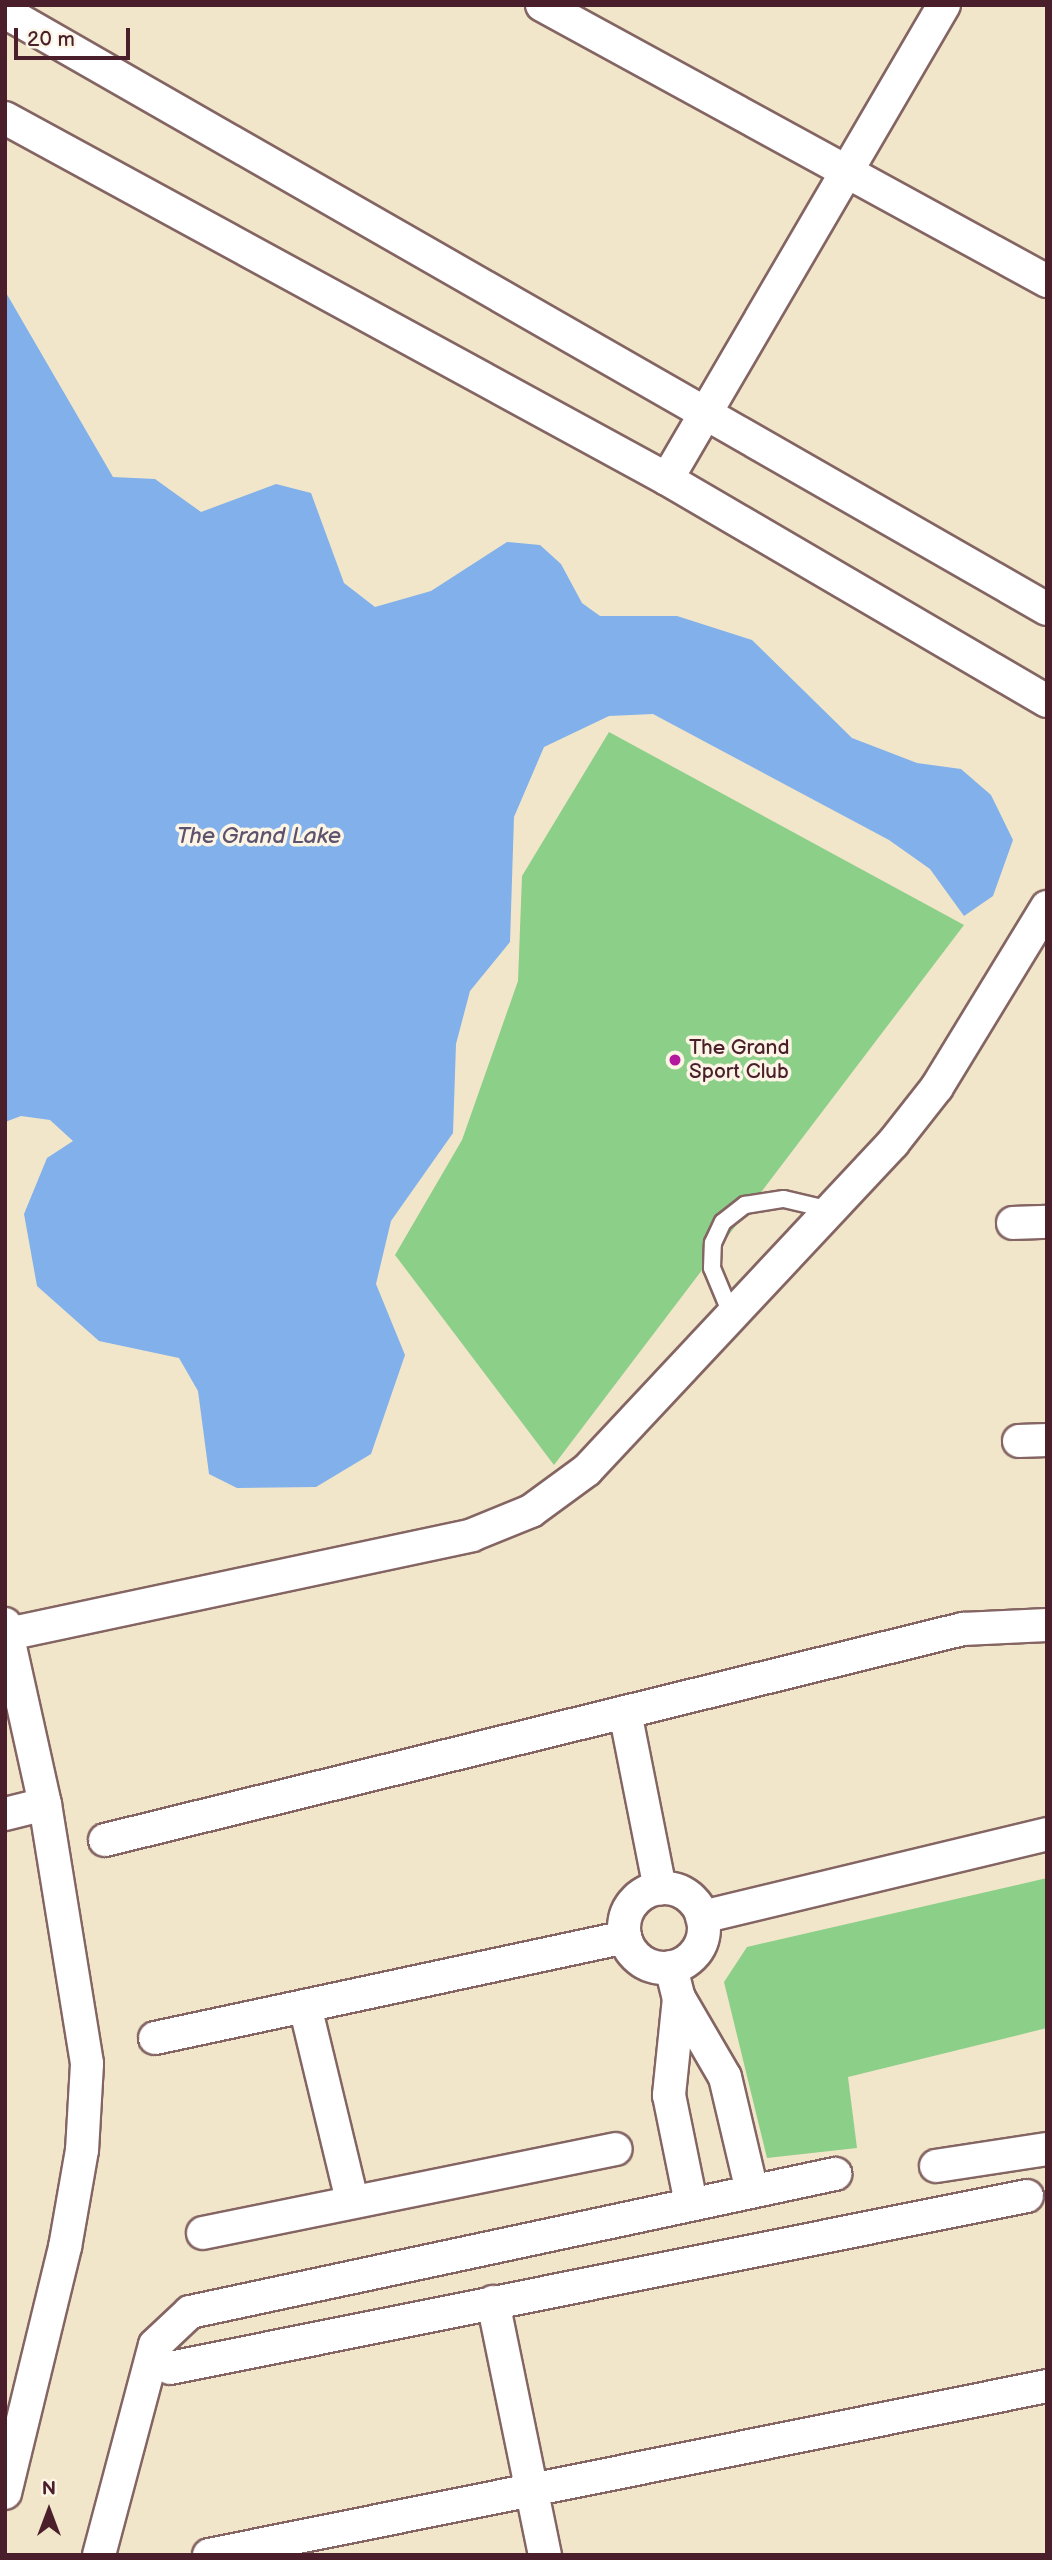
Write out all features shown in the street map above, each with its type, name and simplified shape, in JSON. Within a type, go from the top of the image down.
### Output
[{"type":"street","points":[[542,5],[1047,281]]},
{"type":"street","points":[[667,479],[709,412],[944,5]]},
{"type":"street","points":[[5,12],[709,412],[1047,609]]},
{"type":"street","points":[[5,118],[667,479],[1047,701]]},
{"type":"street","points":[[5,2493],[65,2247],[84,2126],[82,2011],[45,1804],[12,1672],[7,1629],[472,1535],[531,1511],[587,1470],[831,1210],[937,1087],[1047,907]]},
{"type":"street","points":[[1013,1223],[1047,1222]]},
{"type":"street","points":[[105,1840],[963,1629],[1047,1625]]},
{"type":"street","points":[[625,1712],[660,1889]]},
{"type":"street","points":[[5,1814],[45,1804]]},
{"type":"street","points":[[702,1917],[1047,1834]]},
{"type":"street","points":[[660,1889],[686,1895],[702,1917],[701,1944],[671,1967],[644,1964],[625,1937],[629,1909],[660,1889]]},
{"type":"street","points":[[155,2038],[625,1937]]},
{"type":"street","points":[[671,1967],[678,1998],[669,2095],[691,2203]]},
{"type":"street","points":[[678,1998],[725,2077],[752,2191]]},
{"type":"street","points":[[305,2006],[352,2200]]},
{"type":"street","points":[[936,2166],[1047,2149]]},
{"type":"street","points":[[202,2233],[352,2200],[615,2150]]},
{"type":"street","points":[[99,2555],[155,2345],[190,2312],[835,2174]]},
{"type":"street","points":[[170,2368],[1027,2196]]},
{"type":"street","points":[[493,2302],[545,2555]]},
{"type":"street","points":[[209,2555],[1047,2386]]},
{"type":"lane","points":[[732,1316],[712,1268],[713,1243],[723,1222],[745,1205],[784,1199],[831,1210]]},
{"type":"green space","name":"The Grand Sport Club","points":[[609,732],[964,925],[554,1465],[395,1255],[462,1140],[518,981],[522,876]]},
{"type":"green space","points":[[1047,1878],[1047,2028],[848,2077],[857,2148],[767,2158],[724,1982],[747,1947]]},
{"type":"water","name":"The Grand Lake","points":[[5,291],[113,477],[155,479],[201,512],[276,484],[311,493],[344,583],[375,607],[431,591],[507,542],[540,545],[561,564],[582,603],[600,616],[677,616],[752,640],[852,738],[917,763],[961,769],[991,795],[1013,840],[993,896],[964,916],[930,869],[889,840],[653,714],[609,716],[544,747],[514,817],[510,942],[470,991],[456,1044],[453,1133],[391,1221],[376,1284],[405,1355],[371,1454],[316,1487],[237,1488],[209,1474],[198,1391],[179,1358],[99,1341],[37,1286],[24,1214],[47,1158],[73,1141],[50,1120],[21,1116],[5,1122]]},
{"type":"place","name":"The Grand Sport Club","points":[[675,1060]]}]
